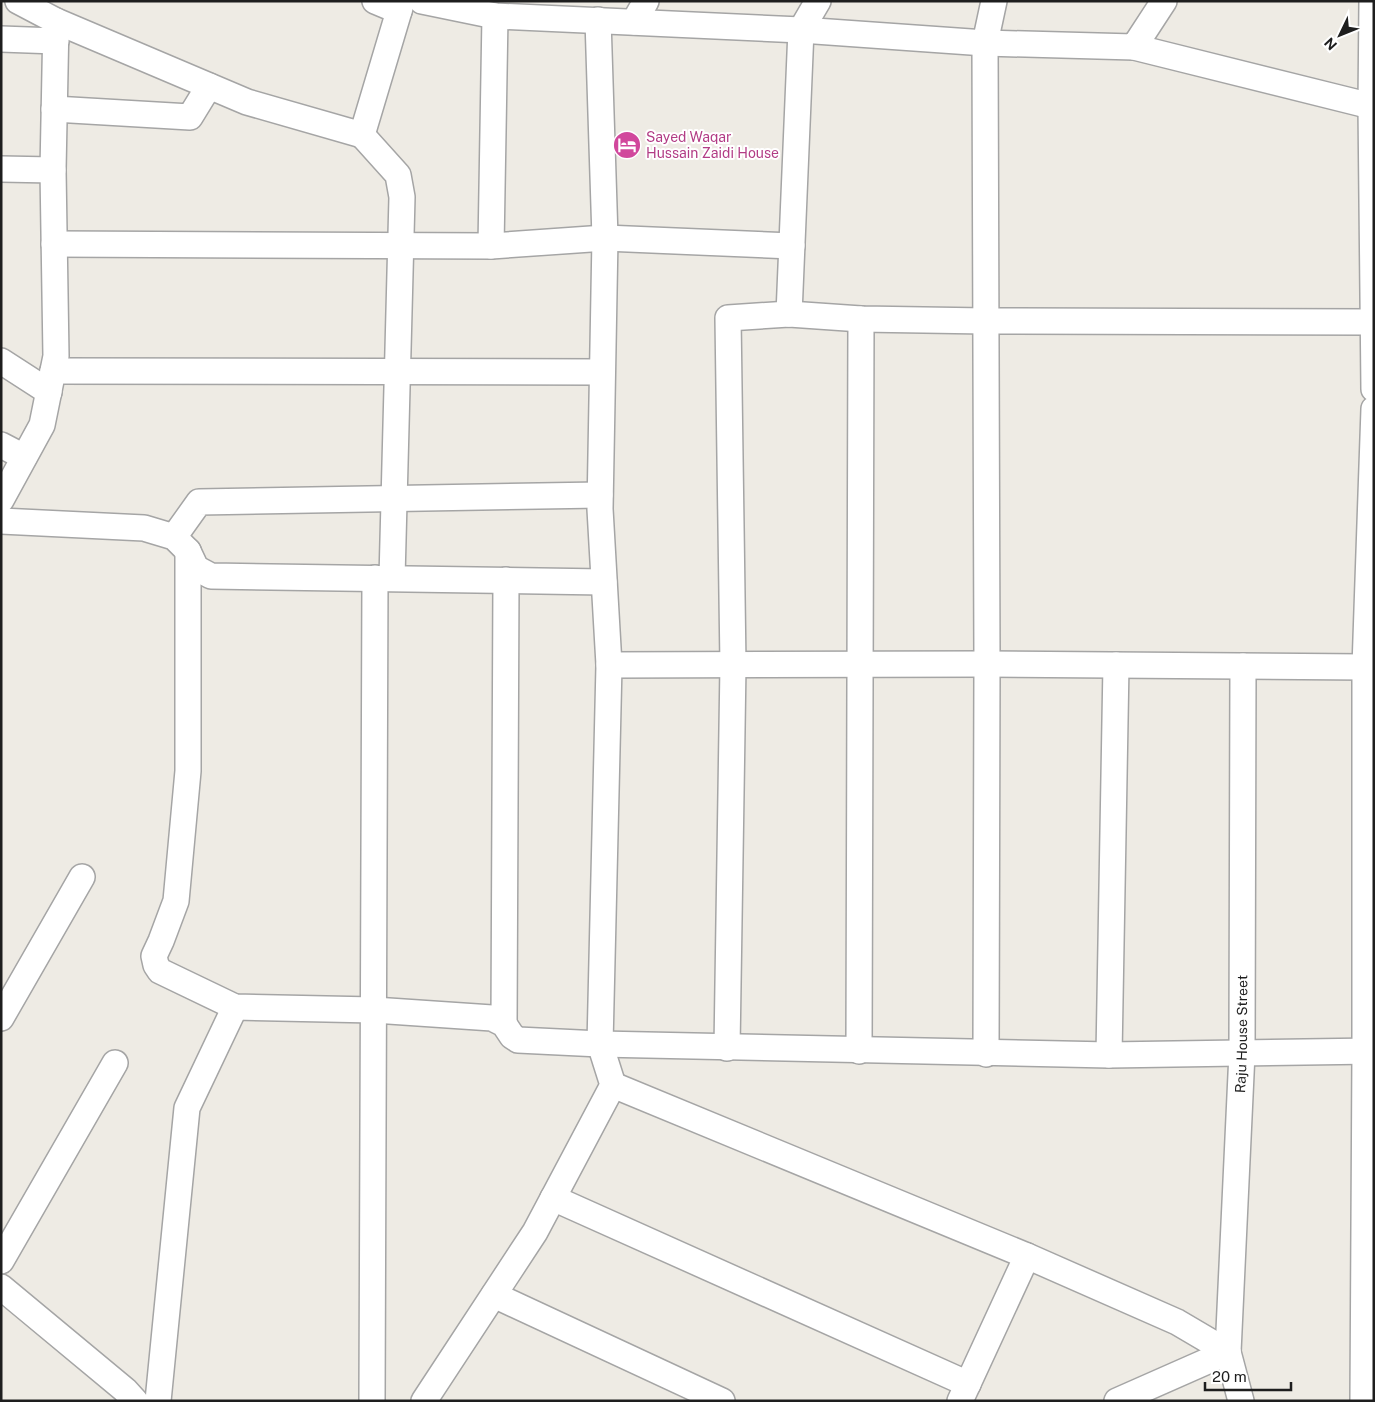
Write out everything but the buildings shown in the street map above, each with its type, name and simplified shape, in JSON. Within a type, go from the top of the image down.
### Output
[{"type":"street","points":[[18,1],[56,31],[209,86],[247,102],[362,135],[398,175],[402,197],[394,499],[384,578],[374,1010],[372,1401]]},
{"type":"street","points":[[362,135],[400,6],[375,1]]},
{"type":"street","points":[[422,1],[468,6],[495,16],[598,20],[640,12],[800,30],[985,43],[1134,47],[1371,106]]},
{"type":"street","points":[[789,314],[800,30],[818,1]]},
{"type":"street","points":[[986,1054],[985,43],[994,1]]},
{"type":"street","points":[[1134,47],[1164,1]]},
{"type":"street","points":[[1372,1],[1371,106],[1374,389]]},
{"type":"street","points":[[491,246],[495,16]]},
{"type":"street","points":[[433,1398],[494,1295],[535,1232],[613,1085],[600,1044],[609,665],[600,496],[604,238],[598,20]]},
{"type":"street","points":[[1,38],[56,31]]},
{"type":"street","points":[[1,500],[42,425],[56,356],[53,170],[56,31]]},
{"type":"street","points":[[54,109],[190,117],[209,86]]},
{"type":"street","points":[[1,169],[53,170]]},
{"type":"street","points":[[54,244],[491,246],[604,238],[792,246]]},
{"type":"street","points":[[727,1048],[733,665],[728,318],[789,314],[861,319],[986,321],[1373,322]]},
{"type":"street","points":[[859,1051],[861,319]]},
{"type":"street","points":[[1,361],[51,381],[397,373],[602,372]]},
{"type":"street","points":[[1363,1401],[1370,1051],[1365,667],[1374,409]]},
{"type":"street","points":[[1,445],[24,457]]},
{"type":"street","points":[[600,496],[199,502],[181,544],[188,771],[176,901],[154,956],[160,972],[235,1007],[374,1010],[492,1018],[504,1024],[512,1036],[518,1040],[727,1048],[986,1054],[1109,1055],[1370,1051]]},
{"type":"street","points":[[1,520],[144,528],[181,544],[196,568],[211,576],[604,582]]},
{"type":"street","points":[[504,1024],[506,580]]},
{"type":"street","points":[[609,665],[987,664],[1365,667]]},
{"type":"street","points":[[1109,1055],[1116,665]]},
{"type":"street","name":"Raju House Street","points":[[1241,1401],[1228,1352],[1242,1053],[1243,666]]},
{"type":"street","points":[[1,1018],[82,877]]},
{"type":"street","points":[[158,1401],[187,1108],[235,1007]]},
{"type":"street","points":[[1,1261],[115,1063]]},
{"type":"street","points":[[613,1085],[1027,1256],[1177,1322],[1228,1352]]},
{"type":"street","points":[[553,1198],[964,1392],[1027,1256]]},
{"type":"street","points":[[1,1287],[125,1390],[135,1401]]},
{"type":"street","points":[[494,1295],[722,1401]]},
{"type":"street","points":[[1117,1401],[1228,1352]]},
{"type":"place","name":"Sayed Waqar Hussain Zaidi House","points":[[627,145]]}]
